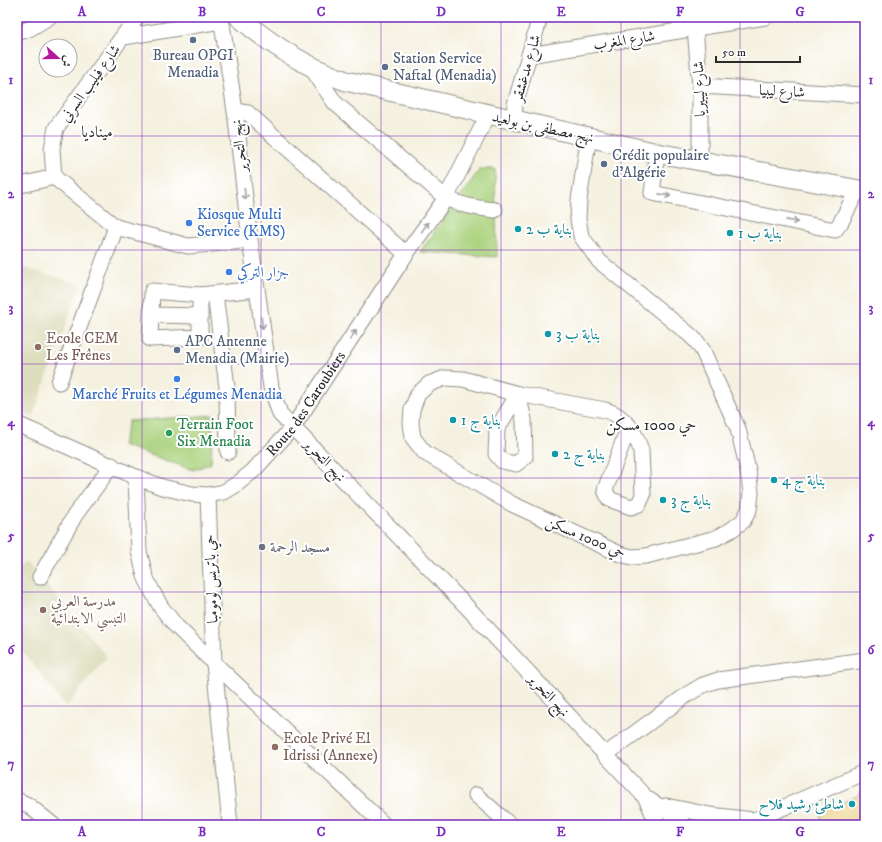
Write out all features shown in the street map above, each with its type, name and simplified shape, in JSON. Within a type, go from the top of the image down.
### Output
[{"type":"main road","name":"نهج مصطفى بن بولعيد","points":[[239,17],[276,46],[311,67],[346,81],[589,136],[657,153],[861,190]]},
{"type":"street","points":[[17,33],[29,29],[48,17]]},
{"type":"street","name":"شارع فيليب السرني","points":[[54,176],[52,149],[56,128],[138,17]]},
{"type":"street","name":"شارع مدغشقر","points":[[514,119],[515,104],[540,17]]},
{"type":"street","name":"شارع المغرب","points":[[529,55],[695,23],[765,17]]},
{"type":"street","name":"شارع فيليب السرني","points":[[124,36],[221,19]]},
{"type":"street","name":"نهج التحرير","points":[[221,19],[235,111],[250,240],[271,387],[280,414],[462,602],[650,803],[675,816],[684,825]]},
{"type":"street","name":"شارع ليبيريا","points":[[695,23],[700,86],[700,161]]},
{"type":"street","points":[[311,67],[335,103],[446,198],[458,204],[475,208],[495,210]]},
{"type":"street","name":"شارع ليبيا","points":[[700,86],[865,95]]},
{"type":"street","points":[[235,111],[248,113],[406,254]]},
{"type":"street","name":"Route des Caroubiers","points":[[17,424],[136,477],[162,486],[192,494],[208,495],[224,492],[237,484],[253,471],[293,427],[406,254],[446,198],[488,114]]},
{"type":"street","name":"حي 1000 مسكن","points":[[589,136],[579,200],[578,219],[581,236],[599,261],[698,342],[738,429],[748,470],[750,493],[749,510],[743,521],[731,530],[716,538],[646,556],[632,557],[605,547],[512,504],[425,453],[412,438],[410,423],[412,409],[418,394],[429,384],[445,378],[463,379],[518,394],[612,412],[620,416],[629,426],[636,436],[641,450],[643,495],[639,504],[631,508],[609,499],[605,490],[629,426]]},
{"type":"street","points":[[657,153],[652,193],[835,230],[861,190]]},
{"type":"street","points":[[17,186],[54,176],[116,228],[188,246],[223,244],[250,240]]},
{"type":"street","points":[[59,382],[116,228]]},
{"type":"street","points":[[208,294],[200,316],[200,337],[150,339],[152,291],[208,294],[257,289]]},
{"type":"street","points":[[208,294],[227,387],[228,452]]},
{"type":"street","points":[[151,315],[200,316]]},
{"type":"street","points":[[40,577],[75,515],[112,465]]},
{"type":"street","name":"حي باتريس لومومبا","points":[[136,477],[140,551],[145,576],[152,592],[176,626],[384,825]]},
{"type":"street","name":"حي باتريس لومومبا","points":[[208,495],[214,663],[230,825]]},
{"type":"street","points":[[606,755],[688,694],[703,685],[718,680],[865,660]]},
{"type":"street","points":[[648,825],[650,803],[748,823],[865,772]]},
{"type":"street","points":[[476,795],[510,825]]},
{"type":"street","points":[[17,800],[28,805],[53,825]]},
{"type":"street","name":"نهج التحرير","points":[[650,803],[658,825]]},
{"type":"shaded area","name":"Ecole CEM Les Frênes","points":[[17,266],[81,284],[33,416],[17,410]]},
{"type":"shaded area","name":"مدرسة العربي التبسي الابتدائية","points":[[27,562],[107,657],[66,707],[17,644],[17,569]]},
{"type":"green space","points":[[480,169],[495,169],[497,257],[420,252]]},
{"type":"green space","name":"Terrain Foot Six Menadia","points":[[213,415],[211,463],[193,470],[122,445],[129,421]]},
{"type":"sand","name":"شاطئ رشيد فلاح","points":[[863,791],[865,793],[865,825],[806,825],[810,820],[814,823],[819,821],[821,816],[819,813],[860,795],[860,792]]},
{"type":"place","name":"Bureau OPGI Menadia","points":[[193,40]]},
{"type":"place","name":"Station Service Naftal (Menadia)","points":[[385,67]]},
{"type":"place","name":"Crédit populaire d'Algérie","points":[[604,164]]},
{"type":"place","name":"Kiosque Multi Service (KMS)","points":[[189,223]]},
{"type":"place","name":"بناية ب 2","points":[[518,229]]},
{"type":"place","name":"بناية ب 1","points":[[730,233]]},
{"type":"place","name":"جزار التركي","points":[[229,272]]},
{"type":"place","name":"بناية ب 3","points":[[548,334]]},
{"type":"place","name":"Ecole CEM Les Frênes","points":[[38,347]]},
{"type":"place","name":"APC Antenne Menadia (Mairie)","points":[[177,350]]},
{"type":"place","name":"Marché Fruits et Légumes Menadia","points":[[177,379]]},
{"type":"place","name":"بناية ج 1","points":[[453,420]]},
{"type":"place","name":"Terrain Foot Six Menadia","points":[[169,433]]},
{"type":"place","name":"بناية ج 2","points":[[555,454]]},
{"type":"place","name":"بناية ج 4","points":[[774,480]]},
{"type":"place","name":"بناية ج 3","points":[[663,500]]},
{"type":"place","name":"مسجد الرحمة","points":[[262,547]]},
{"type":"place","name":"مدرسة العربي التبسي الابتدائية","points":[[43,610]]},
{"type":"place","name":"Ecole Privé El Idrissi (Annexe)","points":[[275,747]]},
{"type":"place","name":"شاطئ رشيد فلاح","points":[[852,804]]},
{"type":"district","name":"ميناديا","points":[[97,131]]},
{"type":"district","name":"حي 1000 مسكن","points":[[651,424]]}]
